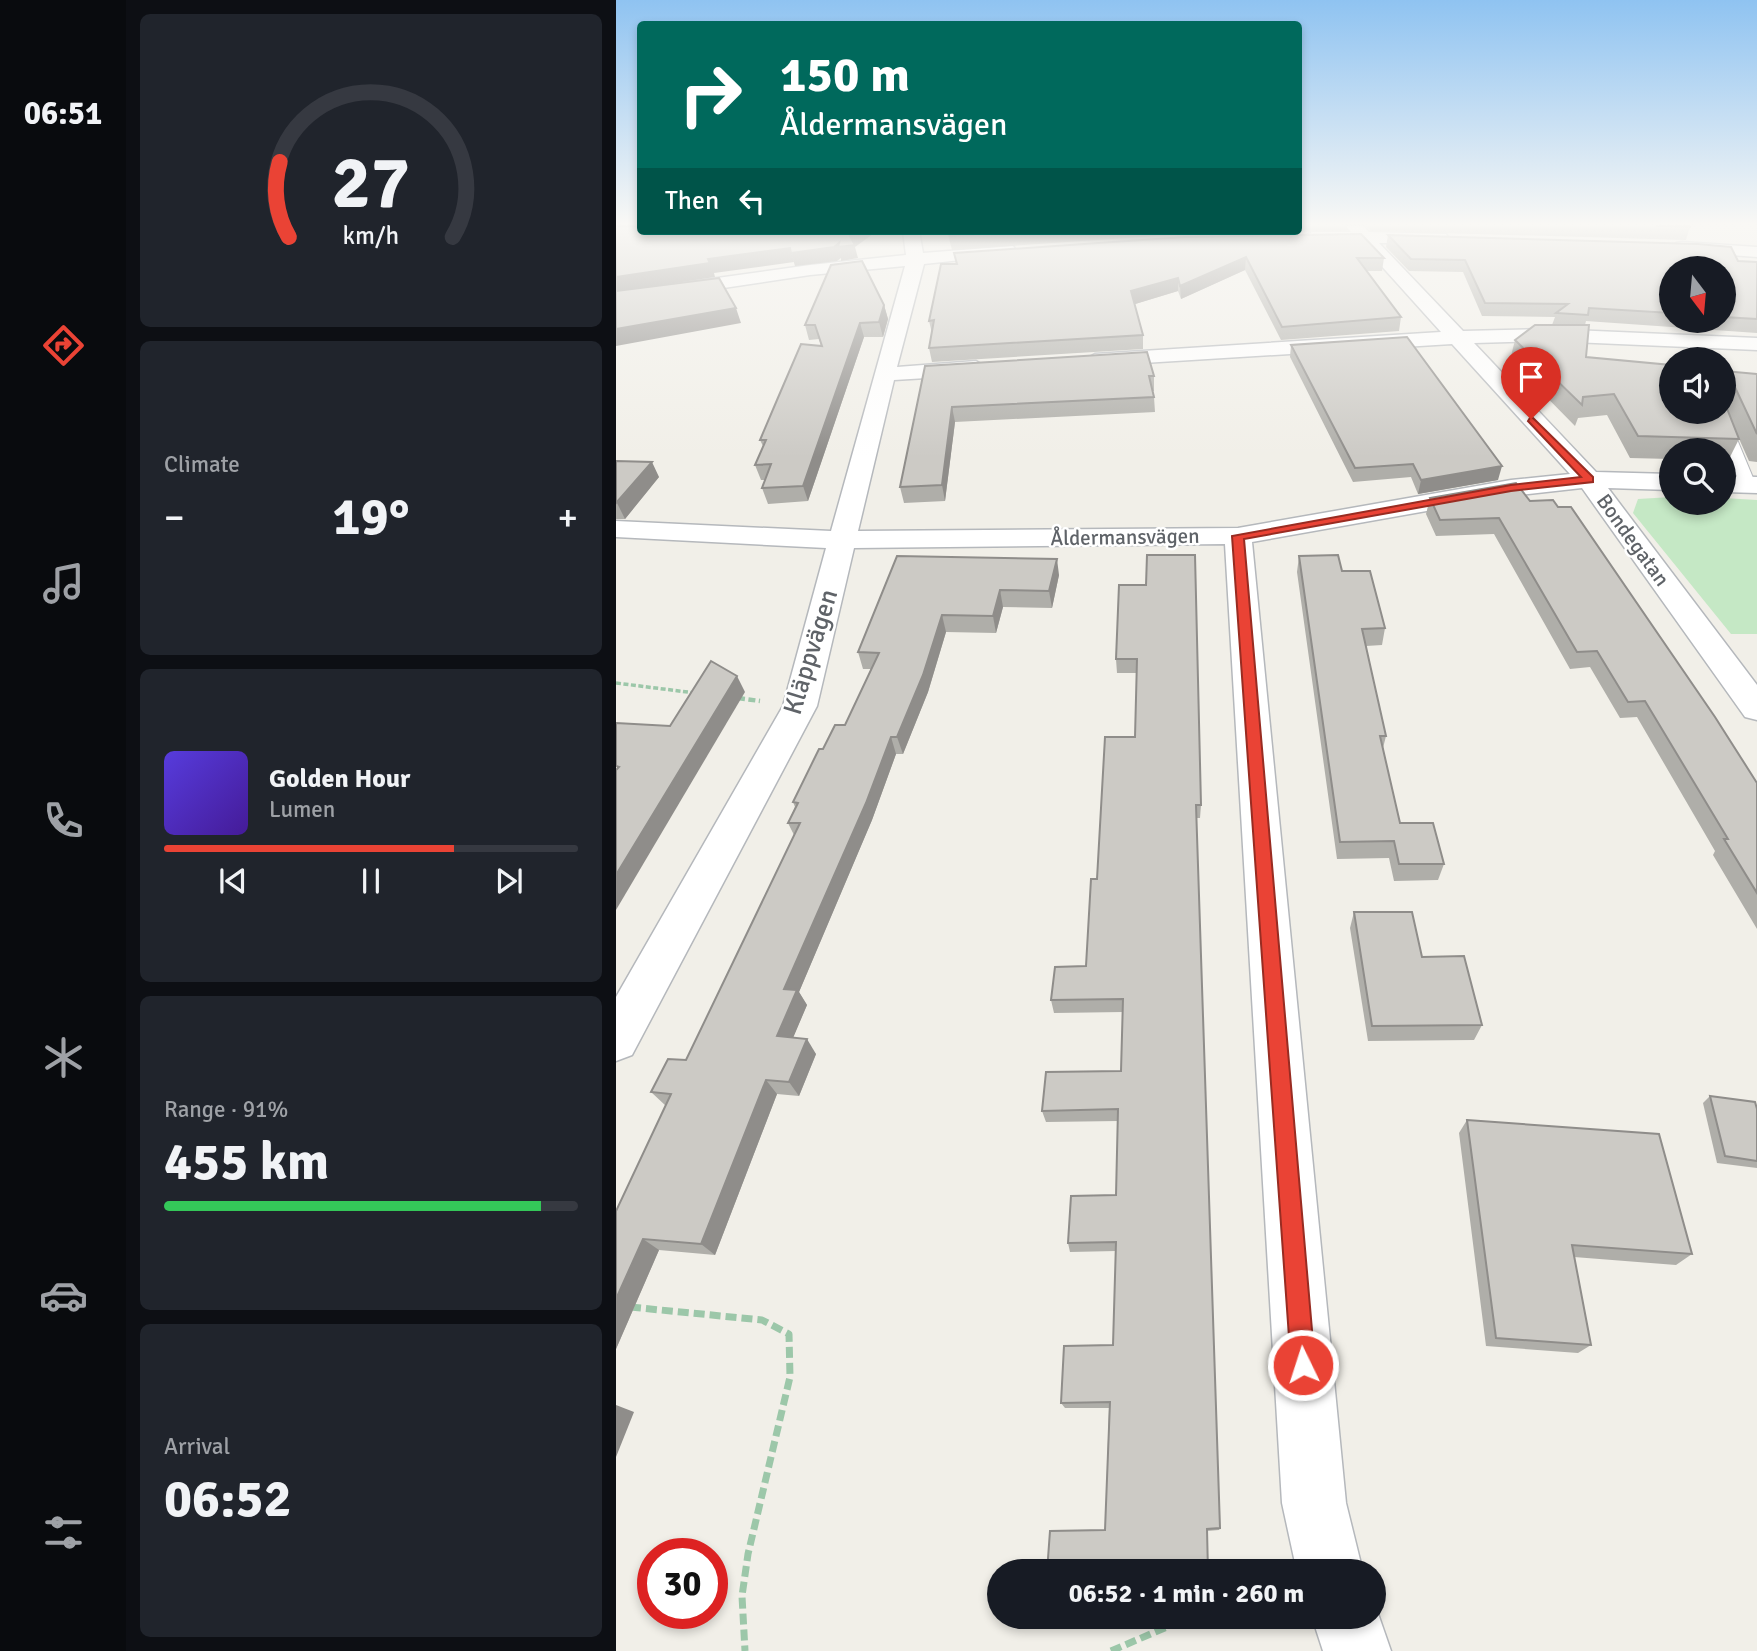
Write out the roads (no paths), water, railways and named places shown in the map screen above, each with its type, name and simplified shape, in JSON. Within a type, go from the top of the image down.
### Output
[{"type":"street","name":"Kläppvägen","points":[[616,1040],[800,706],[902,303]]},
{"type":"street","name":"Bondegatan","points":[[1424,303],[1589,480],[1757,709]]},
{"type":"street","points":[[1076,361],[1455,338],[1549,335],[1667,347]]},
{"type":"street","points":[[1726,347],[1757,344]]},
{"type":"street","points":[[885,374],[994,367]]},
{"type":"street","name":"Åldermansvägen","points":[[616,530],[843,540],[1238,536],[1511,488],[1589,480],[1659,482]]},
{"type":"street","points":[[1238,536],[1314,1503],[1327,1559]]},
{"type":"street","points":[[1350,1629],[1357,1651]]},
{"type":"lane","points":[[1724,424],[1743,485]]}]
